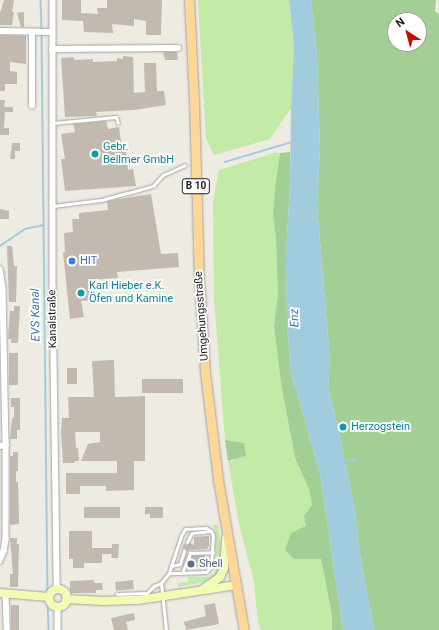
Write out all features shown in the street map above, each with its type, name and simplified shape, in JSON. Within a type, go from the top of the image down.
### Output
[{"type":"main road","name":"Umgehungsstraße","points":[[189,0],[202,328],[213,447],[244,630]]},
{"type":"main road","points":[[202,589],[220,577],[224,568],[226,530]]},
{"type":"main road","points":[[66,599],[120,601],[162,597],[202,589],[237,585]]},
{"type":"main road","points":[[57,589],[64,592],[66,599],[64,604],[58,607],[52,605],[49,597],[52,592],[57,589]]},
{"type":"main road","points":[[3,594],[49,597]]},
{"type":"street","name":"Kanalstraße","points":[[53,0],[50,32],[52,49],[53,123],[53,356],[57,589]]},
{"type":"street","points":[[0,31],[50,32]]},
{"type":"street","points":[[32,106],[33,32]]},
{"type":"street","points":[[52,49],[178,48]]},
{"type":"street","points":[[0,269],[3,288],[3,446],[6,539],[4,551],[0,561]]},
{"type":"street","points":[[3,594],[6,630]]},
{"type":"street","points":[[58,607],[58,630]]},
{"type":"lane","points":[[53,123],[116,117],[118,123]]},
{"type":"lane","points":[[53,206],[101,200],[146,188],[152,186],[163,174],[185,165]]},
{"type":"lane","points":[[117,594],[147,593],[154,586],[160,583],[169,573],[181,536],[186,529],[206,528],[211,531],[213,536],[212,567],[206,572],[169,573]]},
{"type":"lane","points":[[187,542],[192,533],[211,531]]},
{"type":"lane","points":[[171,566],[180,564],[184,551]]},
{"type":"lane","points":[[182,573],[190,553],[213,552]]},
{"type":"lane","points":[[160,583],[166,630]]},
{"type":"green space","points":[[198,0],[289,0],[294,45],[291,108],[270,139],[214,155],[206,139]]},
{"type":"green space","points":[[311,0],[436,0],[435,11],[439,14],[439,630],[374,630],[359,550],[355,511],[335,414],[328,388],[330,360],[317,206],[320,149],[317,56]]},
{"type":"green space","points":[[290,152],[290,183],[286,255],[287,324],[291,372],[320,474],[343,630],[332,630],[332,615],[321,559],[294,559],[285,550],[291,533],[306,526],[304,516],[312,505],[309,489],[295,458],[281,383],[274,326],[278,294],[276,239],[273,214],[276,181],[280,153]]},
{"type":"green space","points":[[274,153],[280,153],[273,214],[276,239],[278,294],[274,326],[281,383],[295,458],[309,489],[312,505],[304,516],[306,526],[294,559],[321,559],[332,615],[332,630],[261,630],[258,624],[254,582],[239,524],[228,461],[233,461],[244,443],[225,440],[214,298],[213,202],[219,170]]},
{"type":"green space","points":[[225,440],[244,443],[246,456],[228,461]]},
{"type":"green space","points":[[213,525],[218,525],[222,559],[218,573],[209,581],[178,587],[178,583],[188,582],[188,577],[208,577],[214,573],[217,566],[215,532]]},
{"type":"water","name":"Enz","points":[[289,0],[311,0],[317,56],[320,149],[317,206],[330,360],[328,388],[335,414],[355,511],[359,550],[374,630],[343,630],[320,474],[291,372],[287,324],[286,255],[290,183],[294,45]]},
{"type":"building","points":[[4,0],[14,0],[12,25],[0,25],[0,13]]},
{"type":"building","points":[[62,0],[81,0],[81,13],[98,14],[97,8],[107,8],[107,0],[162,0],[161,35],[146,35],[146,21],[134,19],[134,26],[112,24],[113,33],[84,32],[83,21],[62,20]]},
{"type":"building","points":[[24,12],[24,27],[21,27],[17,13]]},
{"type":"building","points":[[0,35],[26,36],[26,64],[10,62],[10,71],[17,72],[17,84],[5,84],[5,91],[0,91]]},
{"type":"building","points":[[163,52],[177,52],[178,60],[165,60]]},
{"type":"building","points":[[123,56],[133,57],[134,93],[145,92],[144,63],[156,63],[157,91],[164,91],[166,105],[134,110],[96,112],[97,116],[65,117],[61,58],[74,57],[74,60],[93,59],[93,62],[117,61],[117,58],[123,59]]},
{"type":"building","points":[[0,100],[5,100],[4,107],[13,107],[13,112],[5,112],[4,128],[9,128],[9,135],[0,135]]},
{"type":"building","name":"Gebr. Bellmer GmbH","points":[[106,121],[108,129],[119,127],[122,150],[126,150],[128,170],[133,169],[136,186],[65,191],[61,159],[65,159],[61,134],[75,132],[73,124]]},
{"type":"building","points":[[12,143],[20,143],[20,151],[15,151],[15,159],[10,159]]},
{"type":"building","points":[[151,194],[161,254],[178,253],[179,267],[117,272],[118,278],[93,280],[94,300],[81,301],[84,317],[70,319],[63,253],[65,252],[64,233],[73,232],[72,219],[79,219],[79,213],[108,210],[107,201]]},
{"type":"building","points":[[0,209],[9,211],[9,219],[0,219]]},
{"type":"building","points":[[7,246],[12,246],[14,266],[17,266],[16,302],[9,302]]},
{"type":"building","points":[[14,306],[20,306],[18,343],[11,343],[11,339],[8,339],[10,311],[14,311]]},
{"type":"building","points":[[9,353],[18,353],[18,385],[9,385]]},
{"type":"building","points":[[114,360],[115,397],[145,396],[145,461],[134,461],[134,490],[106,491],[106,486],[80,486],[80,494],[66,494],[66,473],[117,473],[117,461],[81,461],[88,444],[100,442],[100,432],[75,432],[79,461],[75,461],[75,463],[63,463],[61,432],[62,418],[69,418],[68,397],[94,397],[92,361]]},
{"type":"building","points":[[67,368],[77,368],[77,384],[67,384]]},
{"type":"building","points":[[142,379],[183,379],[183,393],[142,393]]},
{"type":"building","points":[[11,398],[20,398],[20,430],[17,430],[17,439],[10,439],[12,418],[14,418],[14,407],[11,407]]},
{"type":"building","points":[[13,452],[18,452],[18,471],[16,471],[16,482],[18,482],[19,524],[10,525],[10,456],[13,456]]},
{"type":"building","points":[[84,507],[120,507],[120,518],[84,518]]},
{"type":"building","points":[[145,507],[163,507],[163,518],[150,518],[150,514],[145,514]]},
{"type":"building","points":[[69,531],[92,531],[92,548],[112,548],[112,544],[119,544],[118,558],[111,558],[112,554],[102,554],[102,563],[84,563],[84,568],[73,568],[73,559],[69,559]]},
{"type":"building","points":[[209,536],[209,546],[207,549],[190,550],[187,552],[185,548],[182,549],[184,543],[186,545],[190,543],[194,545],[194,537]]},
{"type":"building","points":[[10,538],[17,538],[17,544],[19,544],[18,587],[10,587],[10,574],[13,574]]},
{"type":"building","points":[[205,555],[204,558],[208,558],[206,566],[188,567],[192,556]]},
{"type":"building","points":[[94,580],[94,583],[102,583],[103,590],[96,590],[96,593],[70,593],[70,581]]},
{"type":"building","points":[[133,580],[134,589],[116,591],[115,582]]},
{"type":"building","points":[[215,603],[219,624],[186,630],[184,622],[206,616],[204,605]]},
{"type":"building","points":[[11,605],[19,605],[19,630],[11,630]]},
{"type":"building","points":[[134,613],[135,620],[126,622],[128,630],[114,630],[111,618]]},
{"type":"waterway","name":"EVS Kanal","points":[[41,0],[42,30]]},
{"type":"waterway","name":"EVS Kanal","points":[[42,34],[48,594]]},
{"type":"waterway","points":[[225,162],[292,142]]},
{"type":"waterway","points":[[0,246],[25,229],[44,225]]},
{"type":"waterway","points":[[344,460],[356,460]]},
{"type":"waterway","name":"EVS Kanal","points":[[48,600],[49,630]]},
{"type":"place","name":"Gebr. Bellmer GmbH","points":[[95,154]]},
{"type":"place","name":"HIT","points":[[72,261]]},
{"type":"place","name":"Karl Hieber e.K. Öfen und Kamine","points":[[81,293]]},
{"type":"place","name":"Herzogstein","points":[[343,427]]},
{"type":"place","name":"Shell","points":[[191,564]]}]
